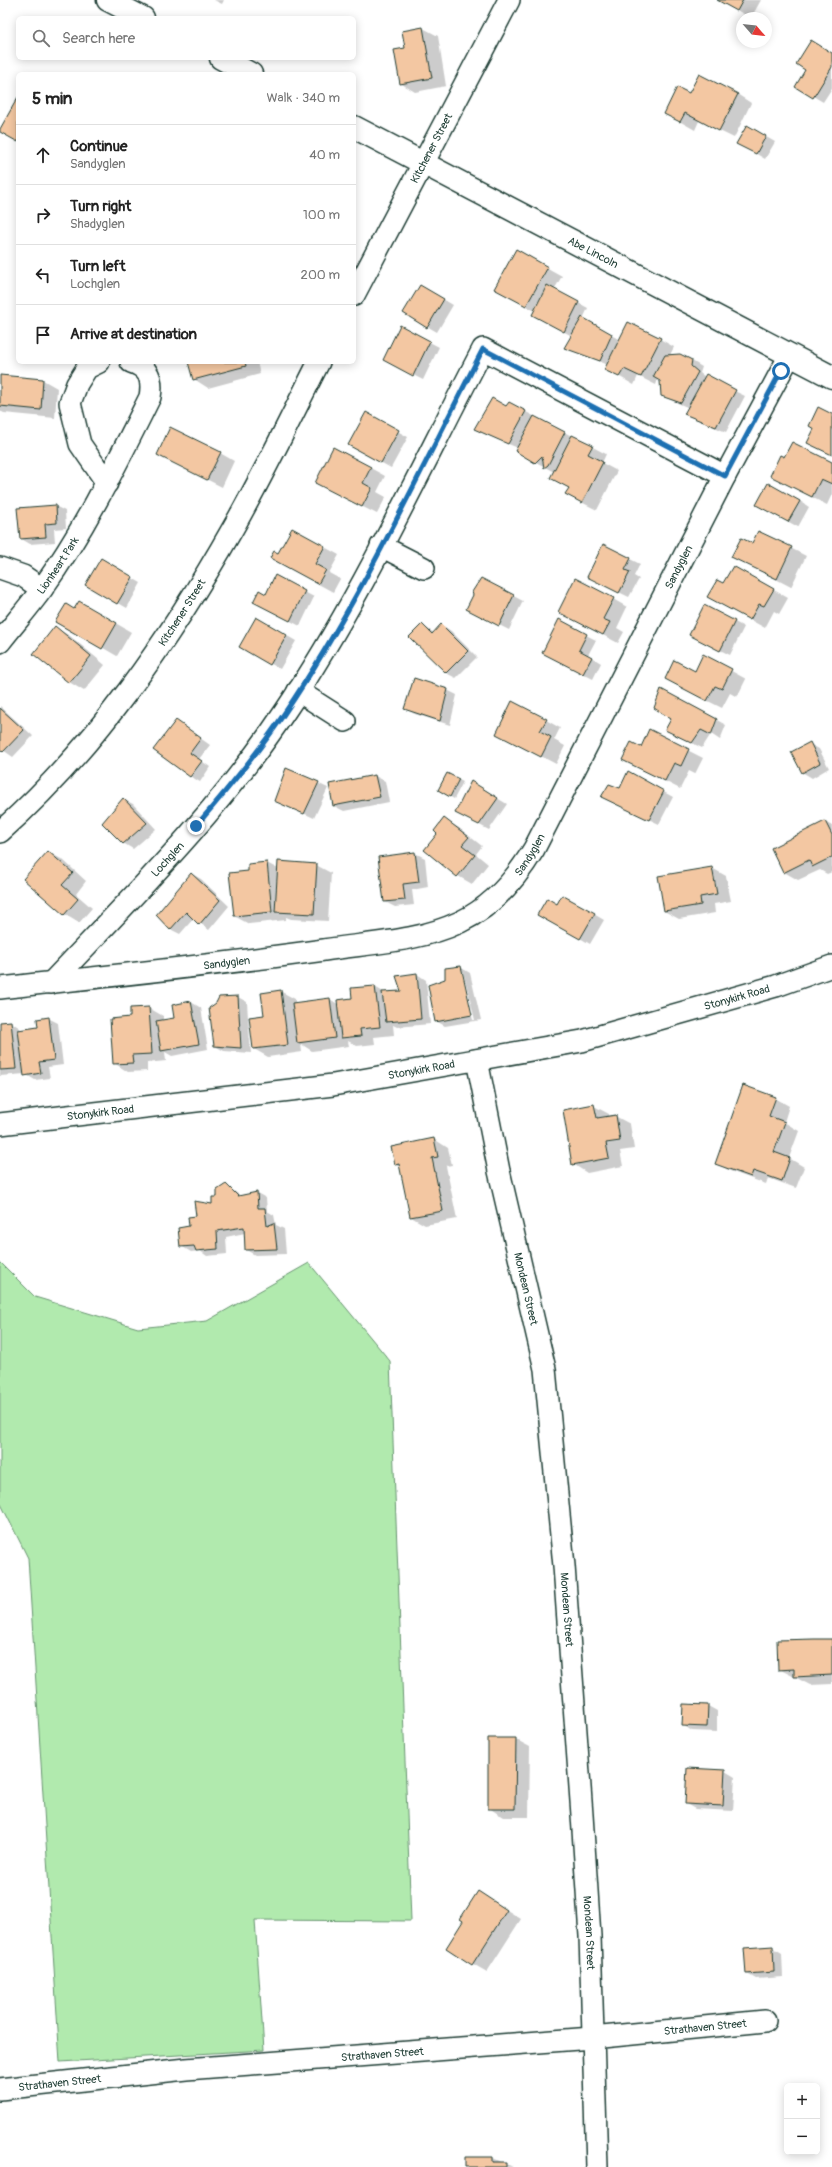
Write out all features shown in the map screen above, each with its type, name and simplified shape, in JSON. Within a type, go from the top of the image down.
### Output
[{"type":"street","points":[[108,0],[139,16]]},
{"type":"street","name":"Kitchener Street","points":[[356,291],[509,0]]},
{"type":"street","points":[[224,60],[247,72]]},
{"type":"street","name":"Abe Lincoln","points":[[356,128],[832,377]]},
{"type":"street","name":"Lochglen","points":[[51,983],[175,849],[230,786],[284,714],[324,650],[381,546],[483,349],[725,476]]},
{"type":"street","name":"Sandyglen","points":[[0,988],[289,955],[428,935],[461,922],[490,903],[515,878],[534,849],[725,476],[790,355]]},
{"type":"street","points":[[95,364],[87,368],[77,384],[70,403],[80,444],[108,483]]},
{"type":"street","name":"Lionheart Park","points":[[0,642],[42,589],[108,483],[150,397],[152,383],[147,372],[134,364]]},
{"type":"street","name":"Kitchener Street","points":[[0,832],[17,817],[101,727],[166,636],[233,528],[318,364]]},
{"type":"street","points":[[381,546],[424,568]]},
{"type":"street","points":[[0,568],[23,576],[42,589]]},
{"type":"street","points":[[298,691],[345,720]]},
{"type":"street","name":"Stonykirk Road","points":[[0,1124],[333,1085],[582,1041],[776,986],[832,966]]},
{"type":"street","name":"Mondean Street","points":[[477,1060],[499,1171],[545,1369],[564,1566],[590,1936],[597,2167]]},
{"type":"street","name":"Strathaven Street","points":[[0,2089],[186,2069],[592,2038],[765,2021]]},
{"type":"green space","points":[[0,1262],[35,1297],[138,1328],[207,1321],[309,1263],[390,1361],[411,1921],[255,1920],[264,2050],[60,2062],[28,1558],[0,1502]]},
{"type":"building","points":[[717,0],[743,0],[737,11]]},
{"type":"building","points":[[423,27],[432,78],[400,84],[394,50],[405,48],[402,31]]},
{"type":"building","points":[[811,40],[832,53],[832,67],[813,98],[795,87],[805,70],[796,64]]},
{"type":"building","points":[[699,74],[738,94],[719,131],[685,113],[680,122],[664,114],[677,87],[689,93]]},
{"type":"building","points":[[16,101],[16,141],[0,132],[0,129]]},
{"type":"building","points":[[747,125],[766,136],[756,154],[736,144]]},
{"type":"building","points":[[516,249],[548,267],[526,306],[494,289]]},
{"type":"building","points":[[420,285],[444,299],[427,328],[403,313]]},
{"type":"building","points":[[547,285],[579,302],[564,332],[532,315]]},
{"type":"building","points":[[582,317],[612,334],[600,361],[564,348]]},
{"type":"building","points":[[628,322],[661,338],[641,377],[624,369],[619,377],[604,370]]},
{"type":"building","points":[[400,325],[430,341],[413,376],[383,360]]},
{"type":"building","points":[[680,354],[692,360],[691,366],[698,372],[681,403],[661,396],[660,381],[653,377],[665,355]]},
{"type":"building","points":[[189,364],[246,364],[246,366],[193,380]]},
{"type":"building","points":[[706,374],[736,390],[716,427],[684,414]]},
{"type":"building","points":[[0,375],[43,379],[41,410],[0,406]]},
{"type":"building","points":[[492,398],[506,406],[509,402],[526,411],[508,444],[474,429]]},
{"type":"building","points":[[818,407],[832,414],[832,455],[807,443],[814,429],[809,426]]},
{"type":"building","points":[[366,412],[399,430],[381,463],[348,445]]},
{"type":"building","points":[[534,416],[565,432],[548,465],[544,468],[542,456],[535,463],[515,451]]},
{"type":"building","points":[[170,427],[221,452],[207,480],[157,455]]},
{"type":"building","points":[[572,435],[593,445],[588,454],[603,462],[582,503],[565,494],[569,488],[550,478]]},
{"type":"building","points":[[792,442],[832,462],[832,484],[821,479],[812,497],[770,476],[780,455],[784,457]]},
{"type":"building","points":[[333,447],[371,467],[363,483],[372,488],[362,507],[315,483]]},
{"type":"building","points":[[768,483],[800,501],[788,522],[756,505]]},
{"type":"building","points":[[56,505],[57,523],[45,524],[46,537],[20,539],[17,508]]},
{"type":"building","points":[[292,528],[325,546],[315,564],[326,570],[318,584],[270,558],[274,551],[278,553]]},
{"type":"building","points":[[758,531],[792,547],[777,579],[731,557],[741,538],[752,543]]},
{"type":"building","points":[[603,544],[631,558],[625,570],[630,572],[619,593],[587,577]]},
{"type":"building","points":[[101,558],[133,577],[117,604],[85,585]]},
{"type":"building","points":[[733,566],[774,589],[764,606],[759,604],[750,620],[707,597],[717,580],[723,583]]},
{"type":"building","points":[[275,575],[305,591],[290,621],[253,602],[259,590],[266,594]]},
{"type":"building","points":[[481,578],[514,595],[499,626],[466,609],[473,595],[472,592]]},
{"type":"building","points":[[575,578],[614,598],[603,619],[610,622],[603,635],[558,612]]},
{"type":"building","points":[[79,601],[117,623],[102,649],[55,622],[66,604],[74,609]]},
{"type":"building","points":[[704,605],[735,621],[720,651],[689,635]]},
{"type":"building","points":[[256,617],[287,635],[270,665],[239,647]]},
{"type":"building","points":[[559,619],[587,634],[579,650],[592,657],[583,674],[542,653]]},
{"type":"building","points":[[422,624],[432,634],[441,624],[468,651],[446,673],[409,637]]},
{"type":"building","points":[[55,626],[91,656],[69,683],[33,654]]},
{"type":"building","points":[[703,654],[732,669],[722,689],[715,686],[707,701],[665,679],[674,660],[695,671]]},
{"type":"building","points":[[414,678],[448,689],[440,721],[404,709]]},
{"type":"building","points":[[661,689],[717,719],[711,735],[701,730],[692,743],[665,730],[671,719],[654,708]]},
{"type":"building","points":[[512,701],[547,719],[540,731],[551,737],[541,757],[496,734]]},
{"type":"building","points":[[0,708],[24,730],[3,752],[0,749]]},
{"type":"building","points":[[176,720],[201,738],[190,753],[202,761],[190,777],[153,750]]},
{"type":"building","points":[[649,729],[689,749],[681,766],[674,763],[665,781],[622,760],[631,742],[641,747]]},
{"type":"building","points":[[810,742],[820,763],[802,773],[791,752]]},
{"type":"building","points":[[286,768],[319,782],[304,814],[274,801]]},
{"type":"building","points":[[628,771],[664,791],[649,820],[601,797],[609,784],[620,788]]},
{"type":"building","points":[[447,773],[459,779],[450,797],[438,790]]},
{"type":"building","points":[[375,775],[380,797],[333,806],[329,784]]},
{"type":"building","points":[[471,781],[498,798],[479,825],[455,813]]},
{"type":"building","points":[[123,798],[147,823],[123,844],[102,823]]},
{"type":"building","points":[[444,818],[469,837],[462,845],[475,855],[457,877],[424,850],[437,834],[434,831]]},
{"type":"building","points":[[825,821],[832,835],[832,857],[812,867],[809,860],[783,873],[771,848]]},
{"type":"building","points":[[48,851],[73,873],[62,885],[78,899],[64,915],[23,879]]},
{"type":"building","points":[[415,852],[419,882],[403,884],[405,900],[384,902],[378,857]]},
{"type":"building","points":[[278,861],[317,864],[314,914],[275,912]]},
{"type":"building","points":[[267,862],[272,912],[234,916],[229,873],[248,871],[248,864]]},
{"type":"building","points":[[712,867],[717,894],[700,897],[701,905],[664,911],[658,876]]},
{"type":"building","points":[[191,873],[220,900],[199,925],[186,912],[170,930],[156,915]]},
{"type":"building","points":[[562,895],[595,913],[580,939],[537,915],[547,898],[557,904]]},
{"type":"building","points":[[461,966],[472,1015],[435,1022],[428,985],[445,979],[445,968]]},
{"type":"building","points":[[417,973],[421,1019],[386,1022],[382,992],[401,991],[396,976]]},
{"type":"building","points":[[375,986],[380,1027],[360,1029],[361,1036],[341,1038],[337,1000],[352,998],[351,988]]},
{"type":"building","points":[[281,990],[288,1045],[253,1049],[249,1017],[264,1015],[261,993]]},
{"type":"building","points":[[238,996],[241,1048],[214,1046],[209,1008],[216,1003],[219,997]]},
{"type":"building","points":[[330,998],[335,1038],[297,1043],[292,1003]]},
{"type":"building","points":[[191,1001],[199,1044],[161,1051],[156,1021],[174,1018],[172,1005]]},
{"type":"building","points":[[149,1007],[152,1054],[132,1055],[133,1063],[113,1064],[110,1019],[130,1017],[130,1008]]},
{"type":"building","points":[[49,1017],[54,1060],[39,1062],[41,1073],[24,1076],[18,1030],[38,1027],[37,1019]]},
{"type":"building","points":[[11,1021],[16,1069],[0,1070],[0,1022]]},
{"type":"building","points":[[743,1085],[776,1097],[769,1116],[785,1122],[774,1152],[790,1158],[782,1181],[753,1171],[751,1177],[715,1164]]},
{"type":"building","points":[[594,1104],[597,1118],[616,1115],[620,1141],[606,1143],[609,1158],[572,1165],[563,1110]]},
{"type":"building","points":[[434,1138],[438,1157],[432,1158],[443,1211],[410,1217],[399,1164],[395,1165],[391,1147]]},
{"type":"building","points":[[226,1184],[238,1196],[257,1192],[258,1208],[265,1208],[267,1226],[274,1223],[277,1249],[245,1250],[244,1227],[217,1231],[218,1249],[196,1251],[194,1246],[180,1247],[178,1228],[189,1226],[188,1217],[196,1216],[194,1201],[212,1204],[212,1197],[217,1197],[217,1190]]},
{"type":"building","points":[[832,1639],[832,1675],[794,1677],[794,1669],[778,1670],[777,1640]]},
{"type":"building","points":[[683,1704],[708,1705],[707,1727],[682,1726]]},
{"type":"building","points":[[488,1738],[516,1738],[515,1809],[488,1809]]},
{"type":"building","points":[[687,1768],[725,1770],[723,1806],[685,1804]]},
{"type":"building","points":[[478,1891],[507,1910],[472,1965],[446,1948],[463,1921],[460,1919]]},
{"type":"building","points":[[773,1946],[774,1972],[746,1974],[744,1948]]},
{"type":"building","points":[[465,2157],[493,2157],[493,2162],[506,2162],[506,2167],[465,2167]]},
{"type":"route","points":[[196,826],[230,786],[284,714],[324,650],[362,582],[483,349],[725,476],[781,371]]}]
